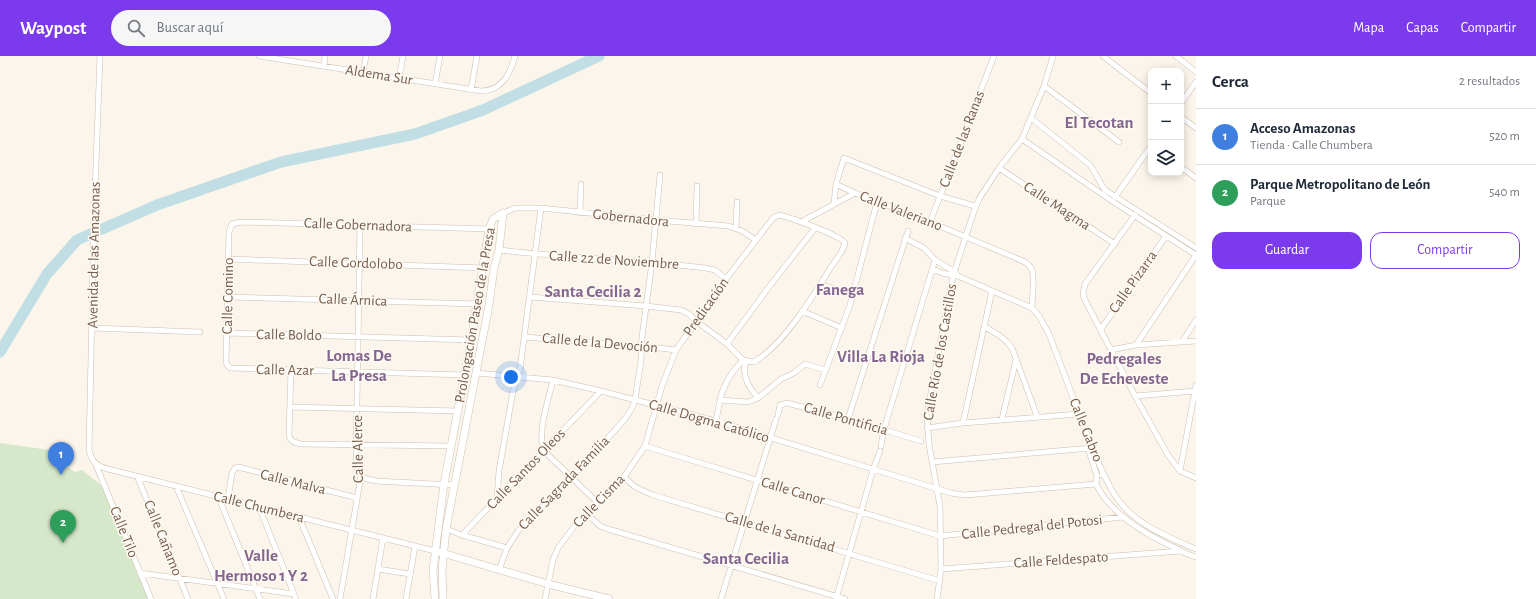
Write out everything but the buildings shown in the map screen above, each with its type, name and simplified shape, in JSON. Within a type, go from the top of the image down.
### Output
[{"type":"street","name":"Avenida de las Amazonas","points":[[96,465],[91,460],[89,453],[94,228],[100,56]]},
{"type":"street","name":"Aldema Sur","points":[[259,56],[285,58],[363,73],[485,91],[498,86],[508,77],[515,56]]},
{"type":"street","points":[[324,66],[325,56]]},
{"type":"street","points":[[363,73],[366,56]]},
{"type":"street","points":[[399,78],[403,56]]},
{"type":"street","points":[[435,84],[440,56]]},
{"type":"street","points":[[471,90],[477,56]]},
{"type":"street","name":"Calle de las Ranas","points":[[930,222],[994,56]]},
{"type":"street","name":"Calle Río de los Castillos","points":[[938,599],[941,569],[940,506],[927,428],[928,401],[955,275],[975,206],[999,168],[1022,139],[1044,86],[1053,56]]},
{"type":"street","points":[[1103,56],[1148,91]]},
{"type":"street","points":[[1176,56],[1196,72]]},
{"type":"street","points":[[1184,99],[1196,82]]},
{"type":"street","points":[[1044,86],[1119,142]]},
{"type":"street","points":[[1031,118],[1090,165],[1105,190],[1114,198],[1135,215],[1196,255],[1136,345]]},
{"type":"street","points":[[1184,119],[1196,128]]},
{"type":"street","points":[[1022,139],[1196,248]]},
{"type":"street","points":[[1114,198],[1148,150]]},
{"type":"street","points":[[834,204],[836,184],[844,158],[940,196],[975,206]]},
{"type":"street","name":"Calle Magma","points":[[999,168],[1115,244]]},
{"type":"street","points":[[1184,169],[1196,178]]},
{"type":"street","name":"Calle Sagrada Familia","points":[[499,570],[507,548],[518,531],[630,413],[635,400],[641,361],[642,337],[652,262],[660,175]]},
{"type":"street","points":[[580,213],[581,184]]},
{"type":"street","name":"Calle Valeriano","points":[[836,184],[1023,261],[1032,269],[1032,308]]},
{"type":"street","points":[[696,224],[697,186]]},
{"type":"street","points":[[801,222],[855,193]]},
{"type":"street","points":[[736,228],[737,202]]},
{"type":"street","points":[[820,385],[842,328],[853,294],[877,202]]},
{"type":"street","name":"Gobernadora","points":[[503,213],[516,208],[542,208],[736,228],[756,240]]},
{"type":"street","points":[[497,498],[499,471],[513,391],[518,376],[525,337],[542,208]]},
{"type":"street","name":"Prolongación Paseo de la Presa","points":[[435,599],[433,570],[444,484],[472,340],[489,229],[493,219],[503,213]]},
{"type":"street","name":"Prolongación Paseo de la Presa","points":[[444,599],[442,584],[446,529],[499,250],[503,213]]},
{"type":"street","name":"Predicación","points":[[657,405],[668,369],[676,350],[726,279],[773,218],[779,215],[801,222]]},
{"type":"street","points":[[1135,215],[1085,284],[1083,290],[1084,300],[1101,329],[1134,396],[1168,455],[1180,471],[1196,478]]},
{"type":"street","name":"Calle Gobernadora","points":[[230,228],[232,224],[241,222],[489,229]]},
{"type":"street","points":[[530,297],[681,310],[689,314],[727,344],[744,361],[754,362],[772,349],[802,311],[820,285],[844,245],[843,240],[801,222]]},
{"type":"street","name":"Calle Alerce","points":[[340,599],[361,476],[357,468],[356,446],[360,225]]},
{"type":"street","name":"Calle Comino","points":[[227,365],[230,228]]},
{"type":"street","points":[[727,344],[769,286],[815,228]]},
{"type":"street","points":[[848,419],[908,230]]},
{"type":"street","name":"Calle Pizarra","points":[[1101,329],[1166,236]]},
{"type":"street","points":[[905,238],[924,248],[935,260],[955,275]]},
{"type":"street","name":"Calle 22 de Noviembre","points":[[499,250],[652,262],[706,268],[714,270],[726,279]]},
{"type":"street","name":"Calle Gordolobo","points":[[229,259],[484,268]]},
{"type":"street","points":[[837,598],[880,448],[884,429],[935,260]]},
{"type":"street","points":[[933,269],[955,275],[1032,308]]},
{"type":"street","points":[[820,285],[853,294]]},
{"type":"street","points":[[963,423],[992,290]]},
{"type":"street","name":"Calle Árnica","points":[[228,297],[478,304]]},
{"type":"street","name":"Calle Gabro","points":[[1032,308],[1039,316],[1048,334],[1079,414],[1097,476],[1096,484],[1103,496],[1123,517],[1141,530],[1181,551],[1196,557]]},
{"type":"street","points":[[802,311],[842,328]]},
{"type":"street","points":[[1182,342],[1196,320]]},
{"type":"street","points":[[985,327],[1008,341],[1037,416]]},
{"type":"street","points":[[92,328],[200,332]]},
{"type":"street","name":"Calle Boldo","points":[[227,333],[472,340]]},
{"type":"street","name":"Calle de la Devoción","points":[[525,337],[676,350]]},
{"type":"street","points":[[1111,350],[1136,345],[1196,340]]},
{"type":"street","points":[[1002,419],[1016,360]]},
{"type":"street","points":[[744,361],[744,374],[749,387],[758,398]]},
{"type":"street","points":[[716,422],[724,386],[734,369],[744,361]]},
{"type":"street","points":[[720,400],[748,402],[758,398],[803,365],[807,364],[825,370]]},
{"type":"street","name":"Calle Azar","points":[[227,365],[228,367],[234,369],[464,375]]},
{"type":"street","points":[[291,370],[289,438],[291,441],[301,444],[356,446],[451,446]]},
{"type":"street","name":"Calle Dogma Católico","points":[[476,373],[553,380],[601,391],[657,405],[771,438],[937,490],[964,495],[1096,484]]},
{"type":"street","points":[[553,380],[542,430],[541,440],[543,450],[598,503]]},
{"type":"street","points":[[1180,471],[1196,385]]},
{"type":"street","name":"Calle Santos Oleos","points":[[462,535],[601,391]]},
{"type":"street","points":[[1134,396],[1195,391]]},
{"type":"street","name":"Calle Pontificia","points":[[721,599],[780,406],[787,403],[884,429],[921,442]]},
{"type":"street","name":"Calle Cisma","points":[[545,599],[553,560],[558,548],[567,535],[624,477],[646,446],[657,405]]},
{"type":"street","points":[[290,407],[458,411]]},
{"type":"street","points":[[927,428],[1002,419],[1079,414]]},
{"type":"street","name":"Calle Canor","points":[[646,446],[940,536]]},
{"type":"street","points":[[932,462],[1090,448]]},
{"type":"street","name":"Calle Gabro","points":[[1090,448],[1120,502],[1137,519],[1196,549]]},
{"type":"street","name":"Calle Chumbera","points":[[96,465],[259,508],[435,551]]},
{"type":"street","name":"Calle Tilo","points":[[96,465],[151,599]]},
{"type":"street","name":"Calle Malva","points":[[228,499],[232,473],[235,468],[238,467],[357,498]]},
{"type":"street","name":"Calle Gabro","points":[[1097,476],[1104,475]]},
{"type":"street","name":"Calle Cañamo","points":[[137,476],[188,599]]},
{"type":"street","points":[[361,476],[376,481],[454,485]]},
{"type":"street","name":"Calle de la Santidad","points":[[624,477],[635,487],[643,491],[940,581]]},
{"type":"street","points":[[176,486],[224,599]]},
{"type":"street","points":[[218,496],[260,599]]},
{"type":"street","points":[[259,508],[295,596]]},
{"type":"street","points":[[587,514],[600,526],[608,529],[654,541],[837,598],[846,599]]},
{"type":"street","points":[[299,517],[333,599]]},
{"type":"street","name":"Calle Pedregal del Potosi","points":[[940,536],[1123,517]]},
{"type":"street","points":[[446,529],[507,548]]},
{"type":"street","points":[[373,599],[383,538]]},
{"type":"street","points":[[406,599],[414,546]]},
{"type":"street","points":[[435,551],[548,584],[581,596],[609,599]]},
{"type":"street","name":"Calle Feldespato","points":[[941,569],[1181,551]]},
{"type":"street","points":[[378,569],[410,574]]},
{"type":"street","points":[[140,572],[295,596]]},
{"type":"green space","points":[[0,443],[50,450],[59,462],[75,472],[82,470],[102,486],[148,599],[0,599]]},
{"type":"waterway","points":[[0,352],[47,274],[77,240],[157,205],[281,162],[415,134],[483,110],[599,56]]},
{"type":"place","name":"Acceso Amazonas","points":[[61,475]]},
{"type":"place","name":"Parque Metropolitano de León","points":[[63,543]]},
{"type":"district","name":"El Tecotan","points":[[1099,122]]},
{"type":"district","name":"Fanega","points":[[840,289]]},
{"type":"district","name":"Santa Cecilia 2","points":[[593,291]]},
{"type":"district","name":"Villa La Rioja","points":[[881,356]]},
{"type":"district","name":"Lomas De La Presa","points":[[359,365]]},
{"type":"district","name":"Pedregales De Echeveste","points":[[1124,368]]},
{"type":"district","name":"Santa Cecilia","points":[[746,558]]},
{"type":"district","name":"Valle Hermoso 1 Y 2","points":[[261,565]]}]
